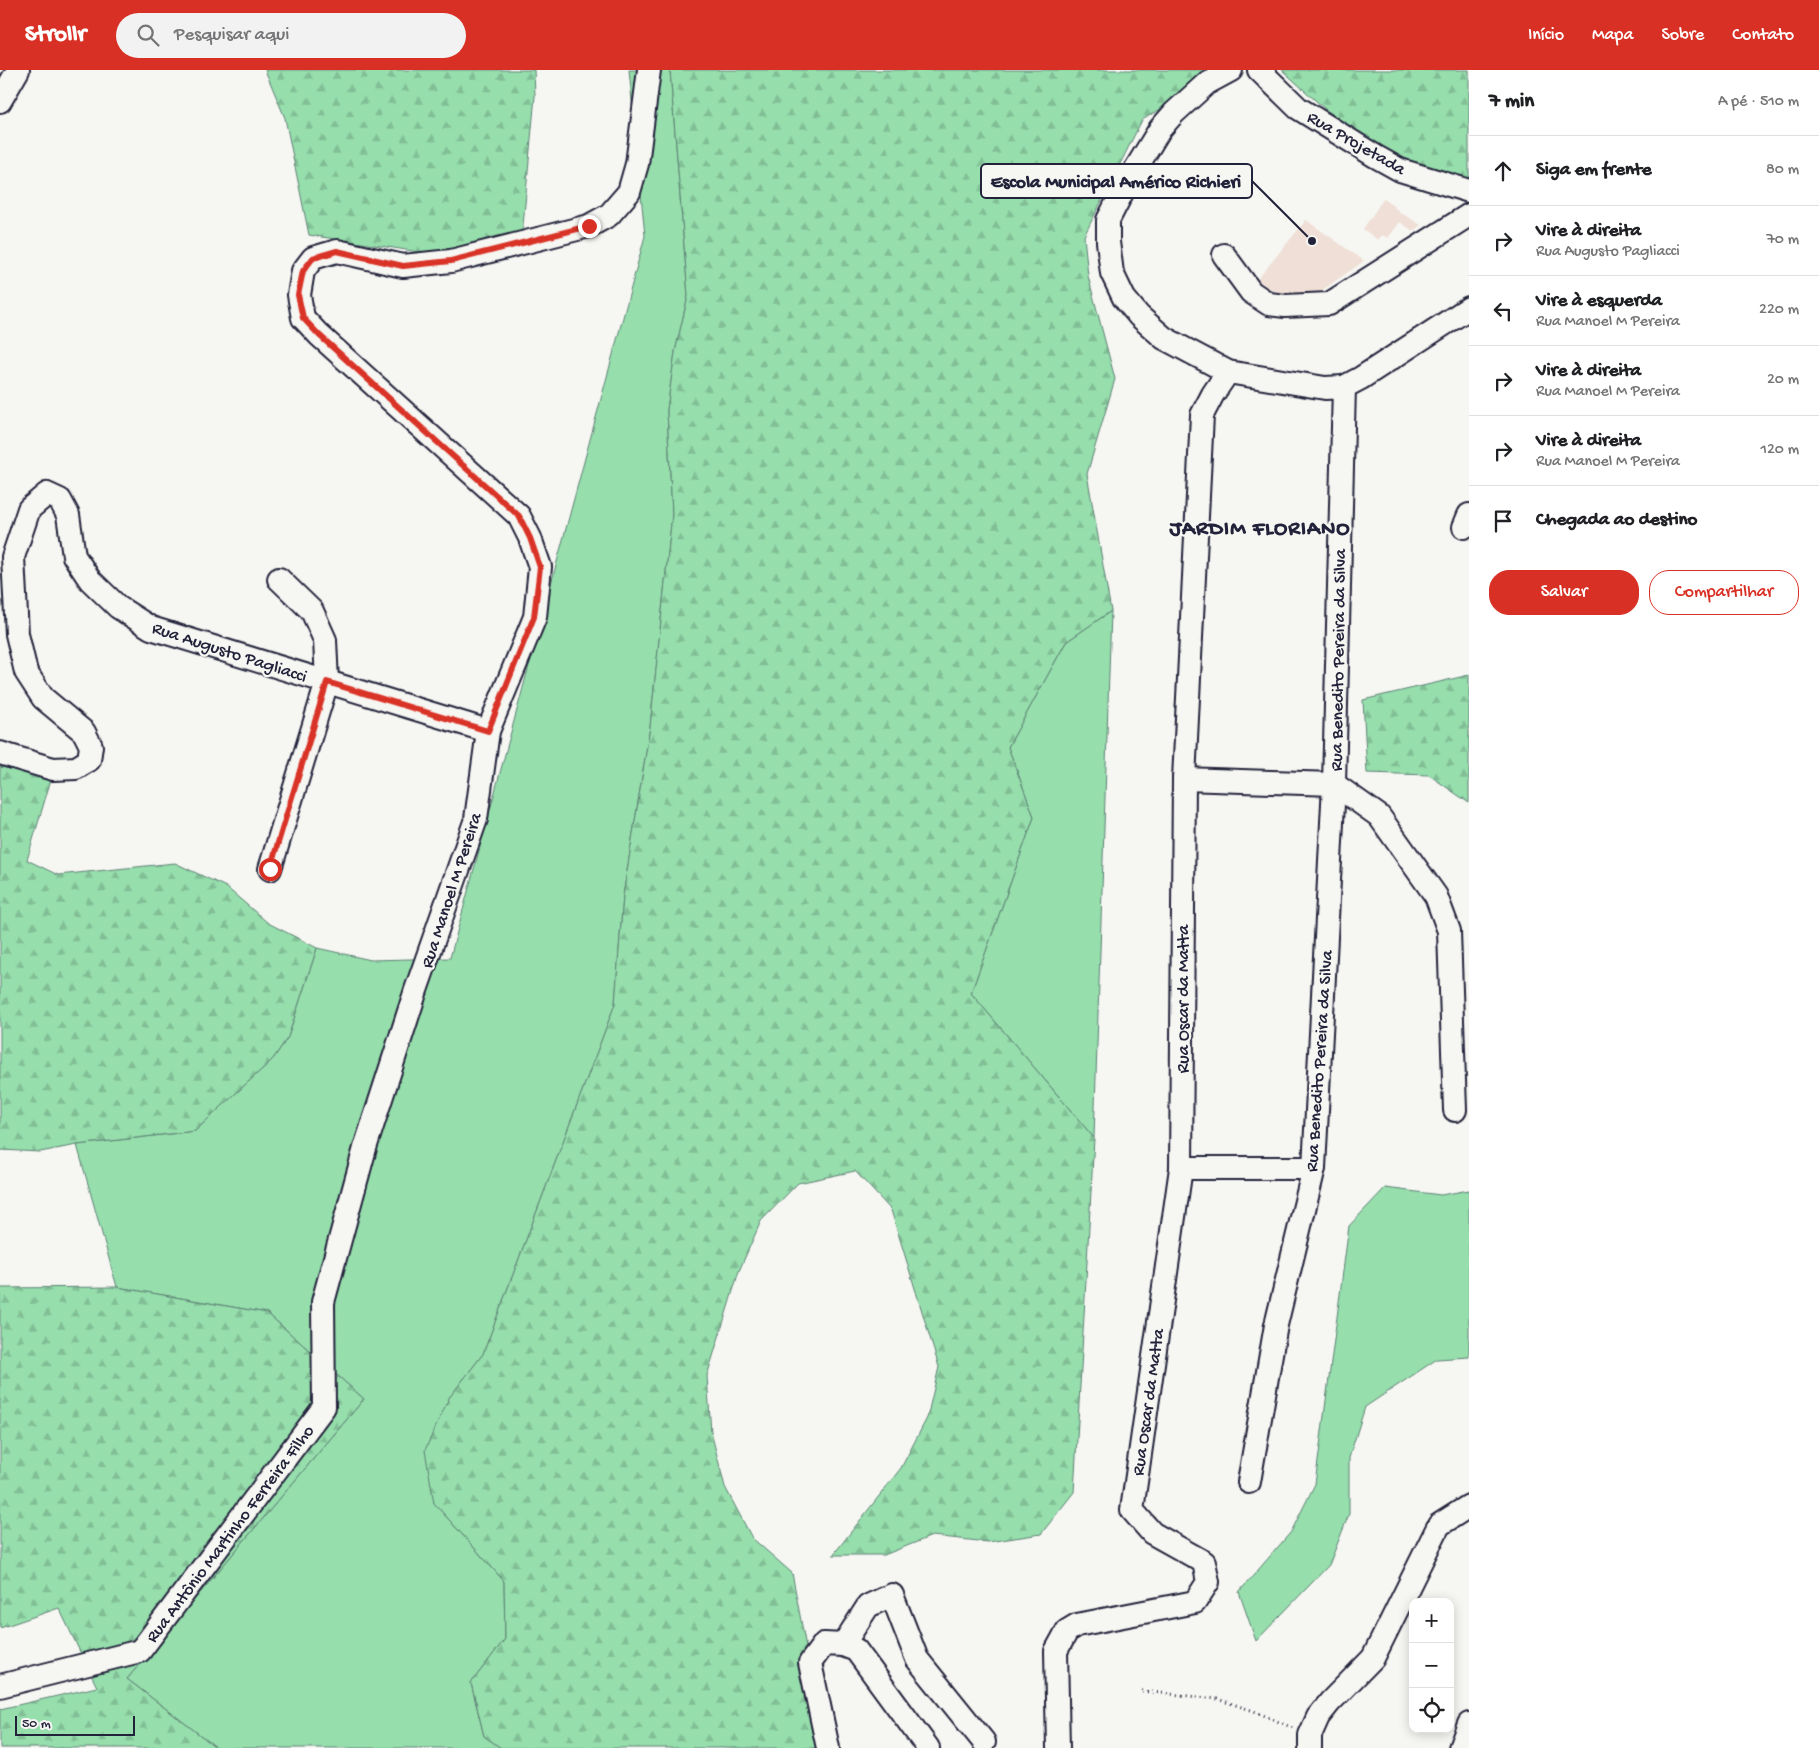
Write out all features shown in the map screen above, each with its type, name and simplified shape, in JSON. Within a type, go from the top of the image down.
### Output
[{"type":"street","points":[[0,101],[18,70]]},
{"type":"street","name":"Rua Manoel M Pereira","points":[[323,1302],[365,1148],[416,990],[476,819],[488,731],[534,617],[540,567],[530,538],[519,516],[319,335],[303,318],[298,295],[303,271],[313,258],[337,251],[403,266],[451,261],[589,226],[609,215],[629,192],[637,164],[649,70]]},
{"type":"street","points":[[1231,70],[1207,83],[1174,113],[1160,129],[1127,183],[1108,220],[1108,242],[1112,273],[1124,298],[1139,316],[1164,338],[1228,372],[1325,388],[1344,387],[1361,378],[1469,308]]},
{"type":"street","name":"Rua Projetada","points":[[1259,70],[1298,108],[1374,156],[1400,170],[1469,191]]},
{"type":"street","points":[[1224,255],[1251,292],[1269,304],[1285,306],[1329,304],[1469,215]]},
{"type":"street","name":"Rua Oscar da Matta","points":[[1058,1748],[1056,1651],[1067,1631],[1078,1625],[1195,1602],[1208,1582],[1204,1562],[1152,1533],[1132,1510],[1181,1168],[1184,779],[1202,415],[1228,372]]},
{"type":"street","name":"Rua Benedito Pereira da Silva","points":[[1249,1482],[1276,1325],[1314,1168],[1334,784],[1344,387]]},
{"type":"street","name":"Rua Augusto Pagliacci","points":[[0,753],[53,769],[76,768],[89,760],[91,746],[84,732],[43,698],[26,672],[16,634],[14,557],[29,509],[47,494],[60,500],[68,515],[74,556],[90,580],[118,607],[152,628],[488,731]]},
{"type":"street","points":[[270,869],[327,682],[326,640],[312,611],[279,579]]},
{"type":"street","points":[[1184,779],[1334,784]]},
{"type":"street","name":"Rua Benedito Pereira da Silva","points":[[1334,784],[1380,816],[1436,896],[1449,931],[1455,1110]]},
{"type":"street","points":[[1181,1168],[1314,1168]]},
{"type":"street","name":"Rua Antônio Martinho Ferreira Filho","points":[[0,1686],[140,1651],[324,1407],[323,1302]]},
{"type":"street","points":[[1310,1741],[1318,1717],[1373,1658],[1439,1525],[1469,1506]]},
{"type":"street","points":[[843,1645],[868,1606],[892,1595],[917,1658],[984,1742]]},
{"type":"street","points":[[828,1748],[810,1663],[824,1644],[843,1645],[856,1650],[928,1748]]},
{"type":"street","points":[[1460,1748],[1469,1724]]},
{"type":"path","points":[[1142,1691],[1217,1698],[1254,1711],[1310,1741]]},
{"type":"shaded area","points":[[1384,198],[1401,213],[1421,225],[1413,231],[1400,222],[1388,238],[1382,235],[1378,240],[1363,229]]},
{"type":"shaded area","points":[[1306,220],[1364,261],[1318,293],[1290,297],[1270,289],[1257,280]]},
{"type":"green space","points":[[265,70],[534,70],[535,96],[522,236],[452,257],[309,235],[285,118]]},
{"type":"green space","points":[[629,70],[670,70],[688,296],[675,352],[667,410],[672,514],[650,727],[623,896],[615,1004],[483,1354],[449,1398],[434,1503],[504,1581],[505,1639],[471,1683],[484,1736],[501,1748],[217,1748],[127,1679],[364,1399],[267,1313],[117,1287],[77,1145],[195,1131],[273,1059],[288,1037],[317,948],[371,960],[450,958],[645,236]]},
{"type":"green space","points":[[670,70],[1226,70],[1142,120],[1084,236],[1088,276],[1115,379],[1087,474],[1111,611],[1066,642],[1008,747],[1034,817],[971,993],[1094,1138],[1074,1492],[1041,1534],[988,1542],[932,1536],[884,1555],[833,1555],[901,1468],[927,1418],[939,1367],[891,1210],[855,1171],[798,1183],[761,1221],[739,1271],[707,1376],[711,1432],[725,1487],[752,1538],[792,1573],[825,1748],[501,1748],[484,1736],[471,1683],[505,1639],[504,1581],[434,1503],[425,1450],[449,1398],[483,1354],[615,1004],[623,896],[650,727],[672,514],[667,410],[675,352],[688,296]]},
{"type":"green space","points":[[1282,70],[1469,70],[1469,180],[1399,162],[1325,109]]},
{"type":"green space","points":[[1111,611],[1094,1138],[971,993],[1034,817],[1008,747],[1066,642]]},
{"type":"green space","points":[[1469,675],[1469,803],[1429,775],[1367,773],[1363,700]]},
{"type":"green space","points":[[0,767],[52,776],[27,860],[58,875],[175,863],[226,887],[268,923],[317,948],[288,1037],[273,1059],[195,1131],[77,1145],[40,1152],[0,1150]]},
{"type":"green space","points":[[1385,1188],[1441,1195],[1469,1190],[1469,1357],[1437,1359],[1365,1407],[1349,1458],[1349,1514],[1329,1565],[1256,1641],[1239,1592],[1291,1532],[1315,1484],[1349,1226]]},
{"type":"green space","points":[[117,1287],[267,1313],[364,1399],[127,1679],[217,1748],[0,1748],[0,1709],[97,1687],[59,1608],[0,1628],[0,1288]]},
{"type":"place","name":"Escola Municipal Américo Richieri","points":[[1312,241]]},
{"type":"district","name":"JARDIM FLORIANO","points":[[1260,526]]},
{"type":"route","points":[[270,869],[327,682],[488,731],[534,617],[540,567],[530,538],[519,516],[319,335],[303,318],[298,295],[303,271],[313,258],[337,251],[403,266],[451,261],[589,226]]}]
